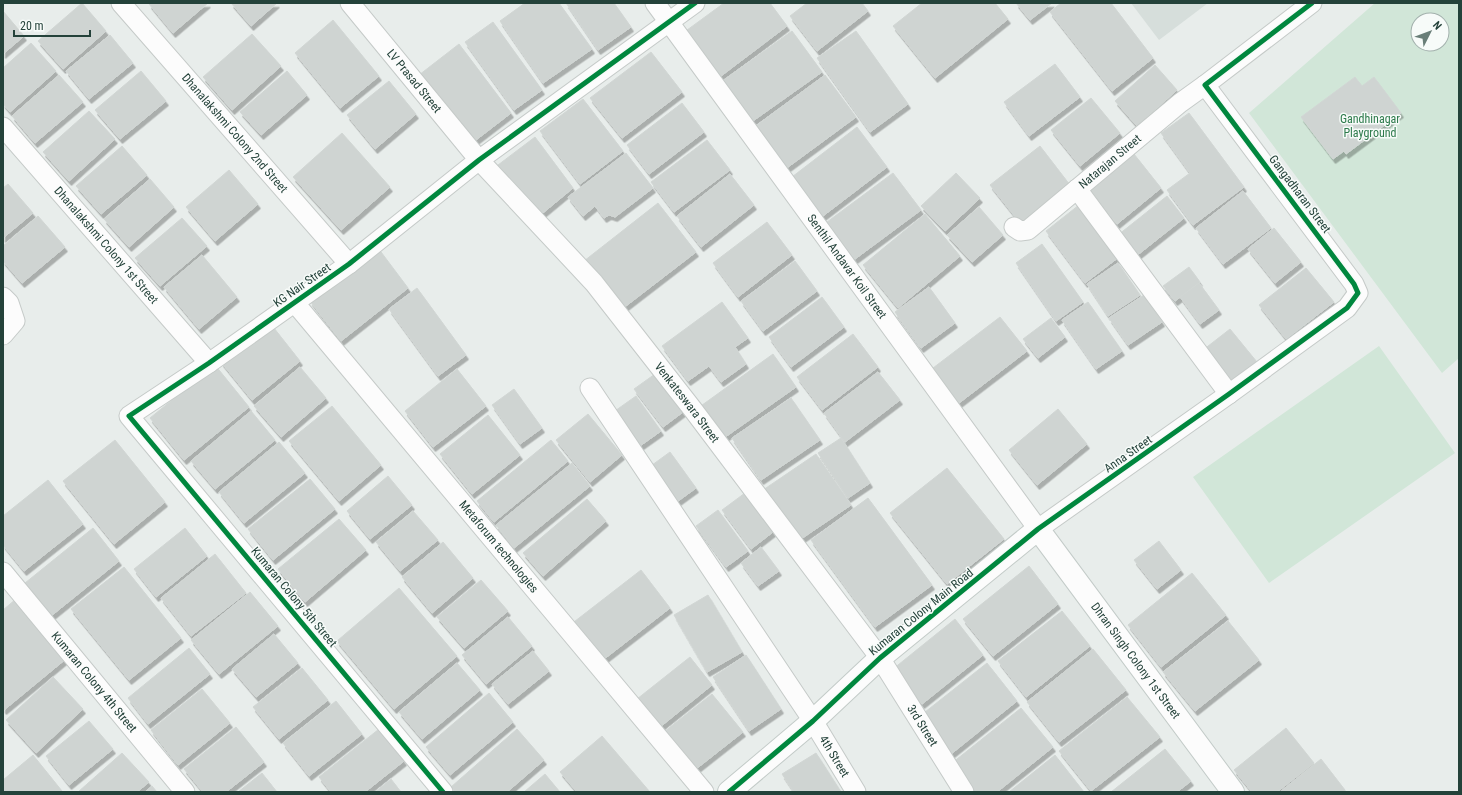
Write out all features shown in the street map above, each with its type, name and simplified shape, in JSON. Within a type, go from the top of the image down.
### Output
[{"type":"street","name":"Dhanalakshmi Colony 2nd Street","points":[[121,3],[349,264]]},
{"type":"street","name":"LV Prasad Street","points":[[350,3],[479,160]]},
{"type":"street","name":"Senthil Andavar Koil Street","points":[[655,3],[668,23],[1038,529]]},
{"type":"street","name":"KG Nair Street","points":[[129,416],[209,363],[349,264],[479,160],[694,3]]},
{"type":"street","points":[[1205,85],[1312,3]]},
{"type":"street","name":"Natarajan Street","points":[[1014,227],[1020,231],[1028,230],[1180,103],[1205,85]]},
{"type":"street","name":"Gangadharan Street","points":[[1205,85],[1354,284],[1358,293],[1347,308],[1229,394]]},
{"type":"street","name":"Dhanalakshmi Colony 1st Street","points":[[3,127],[209,363]]},
{"type":"street","name":"Venkateswara Street","points":[[479,160],[594,283],[694,411],[880,658]]},
{"type":"street","points":[[1077,189],[1229,394]]},
{"type":"street","points":[[3,296],[8,303],[15,320],[3,335]]},
{"type":"street","name":"Metaforum technologies","points":[[294,302],[704,792]]},
{"type":"street","name":"4th Street","points":[[590,388],[813,721],[856,792]]},
{"type":"street","name":"Anna Street","points":[[1038,529],[1229,394]]},
{"type":"street","name":"Kumaran Colony 5th Street","points":[[129,416],[443,792]]},
{"type":"street","name":"Kumaran Colony Main Road","points":[[729,792],[813,721],[880,658],[1038,529]]},
{"type":"street","name":"Dhran Singh Colony 1st Street","points":[[1038,529],[1233,792]]},
{"type":"street","name":"Kumaran Colony 4th Street","points":[[3,572],[185,792]]},
{"type":"street","name":"3rd Street","points":[[880,658],[964,792]]},
{"type":"shaded area","points":[[1131,3],[1208,3],[1159,40]]},
{"type":"green space","name":"Gandhinagar Playground","points":[[1375,3],[1459,3],[1459,358],[1442,373],[1249,113]]},
{"type":"green space","points":[[1379,346],[1455,453],[1269,583],[1193,477]]},
{"type":"building","points":[[82,3],[106,31],[63,69],[38,41]]},
{"type":"building","points":[[208,3],[173,33],[149,4]]},
{"type":"building","points":[[231,3],[277,3],[251,26]]},
{"type":"building","points":[[525,3],[559,3],[592,49],[543,83],[500,21]]},
{"type":"building","points":[[566,3],[614,3],[631,27],[598,50]]},
{"type":"building","points":[[724,3],[770,3],[787,26],[717,79],[683,33]]},
{"type":"building","points":[[807,3],[862,3],[868,11],[817,51],[790,16]]},
{"type":"building","points":[[922,3],[995,3],[1008,19],[935,78],[893,26]]},
{"type":"building","points":[[1016,3],[1052,3],[1030,20]]},
{"type":"building","points":[[1061,3],[1111,3],[1153,58],[1112,91],[1050,12]]},
{"type":"building","points":[[3,11],[24,36],[3,54]]},
{"type":"building","points":[[333,20],[379,76],[340,108],[295,53]]},
{"type":"building","points":[[493,22],[542,90],[514,110],[465,42]]},
{"type":"building","points":[[792,31],[822,72],[750,123],[721,82]]},
{"type":"building","points":[[856,31],[908,104],[870,132],[817,58]]},
{"type":"building","points":[[252,34],[281,66],[232,110],[203,77]]},
{"type":"building","points":[[110,35],[133,63],[89,99],[66,71]]},
{"type":"building","points":[[31,43],[56,71],[10,112],[3,104],[3,68]]},
{"type":"building","points":[[459,44],[511,113],[472,143],[419,75]]},
{"type":"building","points":[[651,52],[682,92],[622,138],[590,98]]},
{"type":"building","points":[[1055,64],[1080,97],[1029,136],[1004,102]]},
{"type":"building","points":[[1155,65],[1177,90],[1137,126],[1115,101]]},
{"type":"building","points":[[141,71],[166,101],[120,139],[95,110]]},
{"type":"building","points":[[287,71],[307,95],[261,135],[240,112]]},
{"type":"building","points":[[59,75],[83,102],[35,143],[12,116]]},
{"type":"building","points":[[825,75],[856,117],[784,170],[753,128]]},
{"type":"building","points":[[1355,77],[1362,86],[1374,77],[1401,113],[1346,154],[1344,151],[1333,159],[1301,117]]},
{"type":"building","points":[[389,81],[416,114],[375,149],[347,115]]},
{"type":"building","points":[[1091,98],[1120,133],[1080,166],[1051,130]]},
{"type":"building","points":[[583,99],[623,151],[580,184],[540,131]]},
{"type":"building","points":[[682,103],[704,132],[649,174],[627,145]]},
{"type":"building","points":[[89,111],[115,139],[69,181],[43,152]]},
{"type":"building","points":[[1189,113],[1244,187],[1193,225],[1167,190],[1190,173],[1161,133]]},
{"type":"building","points":[[857,127],[887,167],[819,219],[788,180]]},
{"type":"building","points":[[342,133],[390,187],[341,230],[293,177]]},
{"type":"building","points":[[535,137],[573,188],[538,217],[498,165]]},
{"type":"building","points":[[707,140],[730,170],[674,212],[651,182]]},
{"type":"building","points":[[122,146],[147,175],[101,214],[76,186]]},
{"type":"building","points":[[1040,146],[1070,185],[1021,224],[990,185]]},
{"type":"building","points":[[626,153],[653,188],[615,217],[609,215],[604,218],[595,206],[583,216],[568,197]]},
{"type":"building","points":[[1134,154],[1161,188],[1117,224],[1090,190]]},
{"type":"building","points":[[229,170],[258,204],[215,241],[186,207]]},
{"type":"building","points":[[893,173],[921,210],[855,259],[827,222]]},
{"type":"building","points":[[956,173],[980,198],[945,231],[921,206]]},
{"type":"building","points":[[730,174],[754,205],[701,247],[677,216]]},
{"type":"building","points":[[150,179],[174,207],[129,247],[104,219]]},
{"type":"building","points":[[8,184],[33,213],[3,238],[3,188]]},
{"type":"building","points":[[1243,191],[1271,228],[1223,264],[1196,228]]},
{"type":"building","points":[[1167,196],[1184,218],[1135,257],[1118,235]]},
{"type":"building","points":[[658,203],[696,252],[622,309],[584,261]]},
{"type":"building","points":[[1079,205],[1119,257],[1085,283],[1046,231]]},
{"type":"building","points":[[979,207],[1003,235],[972,262],[947,235]]},
{"type":"building","points":[[925,214],[960,256],[898,308],[863,265]]},
{"type":"building","points":[[38,216],[65,247],[22,283],[3,261],[3,246]]},
{"type":"building","points":[[182,218],[207,246],[160,286],[135,258]]},
{"type":"building","points":[[767,222],[792,255],[738,297],[713,263]]},
{"type":"building","points":[[1274,228],[1301,262],[1275,283],[1248,249]]},
{"type":"building","points":[[1042,244],[1083,302],[1056,321],[1016,263]]},
{"type":"building","points":[[378,248],[408,288],[341,341],[310,301]]},
{"type":"building","points":[[202,255],[237,297],[199,329],[164,287]]},
{"type":"building","points":[[795,261],[817,291],[763,331],[741,301]]},
{"type":"building","points":[[1118,263],[1140,295],[1108,316],[1087,284]]},
{"type":"building","points":[[1189,267],[1200,282],[1175,301],[1163,286]]},
{"type":"building","points":[[1306,268],[1334,302],[1286,339],[1259,305]]},
{"type":"building","points":[[1199,283],[1219,310],[1200,324],[1180,297]]},
{"type":"building","points":[[929,287],[955,323],[921,348],[895,312]]},
{"type":"building","points":[[417,288],[466,355],[438,376],[389,309]]},
{"type":"building","points":[[1144,295],[1162,322],[1128,345],[1109,318]]},
{"type":"building","points":[[822,297],[844,327],[791,367],[769,337]]},
{"type":"building","points":[[722,302],[748,338],[735,347],[746,364],[721,382],[709,366],[688,381],[662,346]]},
{"type":"building","points":[[1088,302],[1122,351],[1096,369],[1062,320]]},
{"type":"building","points":[[1000,317],[1027,351],[959,403],[933,368]]},
{"type":"building","points":[[1051,318],[1065,337],[1038,358],[1023,339]]},
{"type":"building","points":[[270,323],[300,361],[252,400],[221,362]]},
{"type":"building","points":[[1230,329],[1257,362],[1230,384],[1203,350]]},
{"type":"building","points":[[853,334],[878,367],[822,410],[797,377]]},
{"type":"building","points":[[773,354],[796,387],[721,440],[698,408]]},
{"type":"building","points":[[215,365],[249,407],[184,460],[150,418]]},
{"type":"building","points":[[300,367],[326,398],[281,437],[254,406]]},
{"type":"building","points":[[457,369],[486,406],[433,447],[405,411]]},
{"type":"building","points":[[878,372],[900,400],[845,442],[824,413]]},
{"type":"building","points":[[655,374],[683,412],[663,427],[634,389]]},
{"type":"building","points":[[514,389],[542,428],[520,444],[492,405]]},
{"type":"building","points":[[636,396],[661,431],[637,448],[612,413]]},
{"type":"building","points":[[791,398],[820,440],[761,480],[732,438]]},
{"type":"building","points":[[332,406],[381,465],[339,501],[289,441]]},
{"type":"building","points":[[1058,409],[1087,444],[1037,485],[1009,450]]},
{"type":"building","points":[[251,411],[275,440],[215,489],[191,461]]},
{"type":"building","points":[[588,414],[622,455],[590,482],[556,440]]},
{"type":"building","points":[[488,415],[520,455],[472,494],[440,454]]},
{"type":"building","points":[[841,438],[870,483],[848,498],[818,453]]},
{"type":"building","points":[[115,440],[165,502],[114,544],[63,481]]},
{"type":"building","points":[[551,440],[568,461],[494,522],[477,501]]},
{"type":"building","points":[[279,442],[305,473],[244,523],[219,492]]},
{"type":"building","points":[[670,452],[696,488],[674,504],[648,468]]},
{"type":"building","points":[[816,454],[851,505],[798,541],[763,490]]},
{"type":"building","points":[[572,463],[590,486],[514,548],[496,525]]},
{"type":"building","points":[[947,468],[1004,539],[947,584],[890,513]]},
{"type":"building","points":[[388,476],[412,505],[370,539],[347,511]]},
{"type":"building","points":[[310,479],[335,509],[273,560],[248,529]]},
{"type":"building","points":[[48,480],[83,524],[24,571],[3,545],[3,516]]},
{"type":"building","points":[[745,493],[773,532],[751,549],[722,510]]},
{"type":"building","points":[[868,498],[932,585],[875,627],[811,540]]},
{"type":"building","points":[[587,499],[606,521],[543,576],[523,553]]},
{"type":"building","points":[[718,510],[748,551],[726,567],[696,526]]},
{"type":"building","points":[[413,511],[438,540],[400,571],[376,542]]},
{"type":"building","points":[[339,519],[366,550],[305,602],[278,569]]},
{"type":"building","points":[[93,528],[119,561],[51,616],[25,583]]},
{"type":"building","points":[[185,528],[207,556],[156,597],[134,569]]},
{"type":"building","points":[[1159,541],[1181,570],[1157,589],[1134,560]]},
{"type":"building","points":[[443,542],[473,578],[432,613],[402,577]]},
{"type":"building","points":[[761,547],[779,571],[758,586],[741,563]]},
{"type":"building","points":[[215,554],[246,593],[191,636],[161,598]]},
{"type":"building","points":[[1029,566],[1058,604],[993,656],[963,619]]},
{"type":"building","points":[[124,567],[181,638],[129,680],[71,609]]},
{"type":"building","points":[[641,570],[670,608],[599,663],[570,625]]},
{"type":"building","points":[[1192,573],[1226,615],[1161,667],[1128,625]]},
{"type":"building","points":[[481,580],[508,611],[464,648],[437,617]]},
{"type":"building","points":[[399,588],[457,656],[394,709],[337,641]]},
{"type":"building","points":[[250,592],[278,626],[219,674],[191,640]]},
{"type":"building","points":[[708,595],[742,652],[707,672],[674,615]]},
{"type":"building","points":[[16,599],[67,658],[4,710],[3,610]]},
{"type":"building","points":[[1062,611],[1090,646],[1026,697],[998,661]]},
{"type":"building","points":[[508,617],[532,646],[486,684],[462,655]]},
{"type":"building","points":[[955,619],[983,655],[922,704],[893,669]]},
{"type":"building","points":[[1228,621],[1259,660],[1195,711],[1163,672]]},
{"type":"building","points":[[274,634],[298,663],[256,697],[232,669]]},
{"type":"building","points":[[189,648],[210,674],[148,724],[128,698]]},
{"type":"building","points":[[1093,649],[1126,690],[1059,742],[1027,702]]},
{"type":"building","points":[[533,651],[549,671],[508,704],[492,684]]},
{"type":"building","points":[[746,655],[781,709],[749,731],[713,677]]},
{"type":"building","points":[[690,657],[712,685],[660,727],[637,699]]},
{"type":"building","points":[[457,663],[480,690],[422,739],[399,712]]},
{"type":"building","points":[[987,663],[1017,701],[951,754],[920,716]]},
{"type":"building","points":[[302,668],[328,700],[279,739],[253,707]]},
{"type":"building","points":[[53,677],[83,709],[36,753],[6,720]]},
{"type":"building","points":[[202,689],[230,723],[178,765],[151,730]]},
{"type":"building","points":[[489,693],[513,722],[450,775],[426,747]]},
{"type":"building","points":[[712,694],[743,732],[696,769],[665,731]]},
{"type":"building","points":[[1127,697],[1160,737],[1091,791],[1059,751]]},
{"type":"building","points":[[336,701],[362,734],[309,776],[283,743]]},
{"type":"building","points":[[1021,708],[1053,747],[997,792],[974,792],[952,763]]},
{"type":"building","points":[[89,721],[113,749],[69,785],[46,756]]},
{"type":"building","points":[[236,727],[264,762],[226,792],[203,792],[184,769]]},
{"type":"building","points":[[1286,728],[1314,763],[1277,792],[1252,792],[1234,770]]},
{"type":"building","points":[[379,729],[404,761],[365,792],[331,792],[319,777]]},
{"type":"building","points":[[517,729],[544,760],[507,792],[455,792],[451,787]]},
{"type":"building","points":[[602,736],[650,792],[577,792],[560,772]]},
{"type":"building","points":[[1165,749],[1191,781],[1177,792],[1111,792]]},
{"type":"building","points":[[122,753],[149,782],[137,792],[78,792]]},
{"type":"building","points":[[816,753],[841,792],[794,792],[782,774]]},
{"type":"building","points":[[33,755],[62,791],[3,792],[3,780]]},
{"type":"building","points":[[1055,755],[1084,792],[1009,792]]},
{"type":"building","points":[[1321,759],[1345,790],[1342,792],[1280,792]]},
{"type":"building","points":[[262,773],[277,792],[238,792]]},
{"type":"building","points":[[545,774],[560,792],[524,792]]},
{"type":"building","points":[[391,779],[401,792],[375,792]]},
{"type":"building","points":[[152,786],[157,792],[145,792]]},
{"type":"cycle path","points":[[443,792],[129,416],[209,363],[349,264],[479,160],[695,3]]},
{"type":"cycle path","points":[[729,792],[813,721],[880,658],[1038,529],[1229,394],[1347,308],[1358,293],[1354,284],[1205,85],[1312,3]]}]
